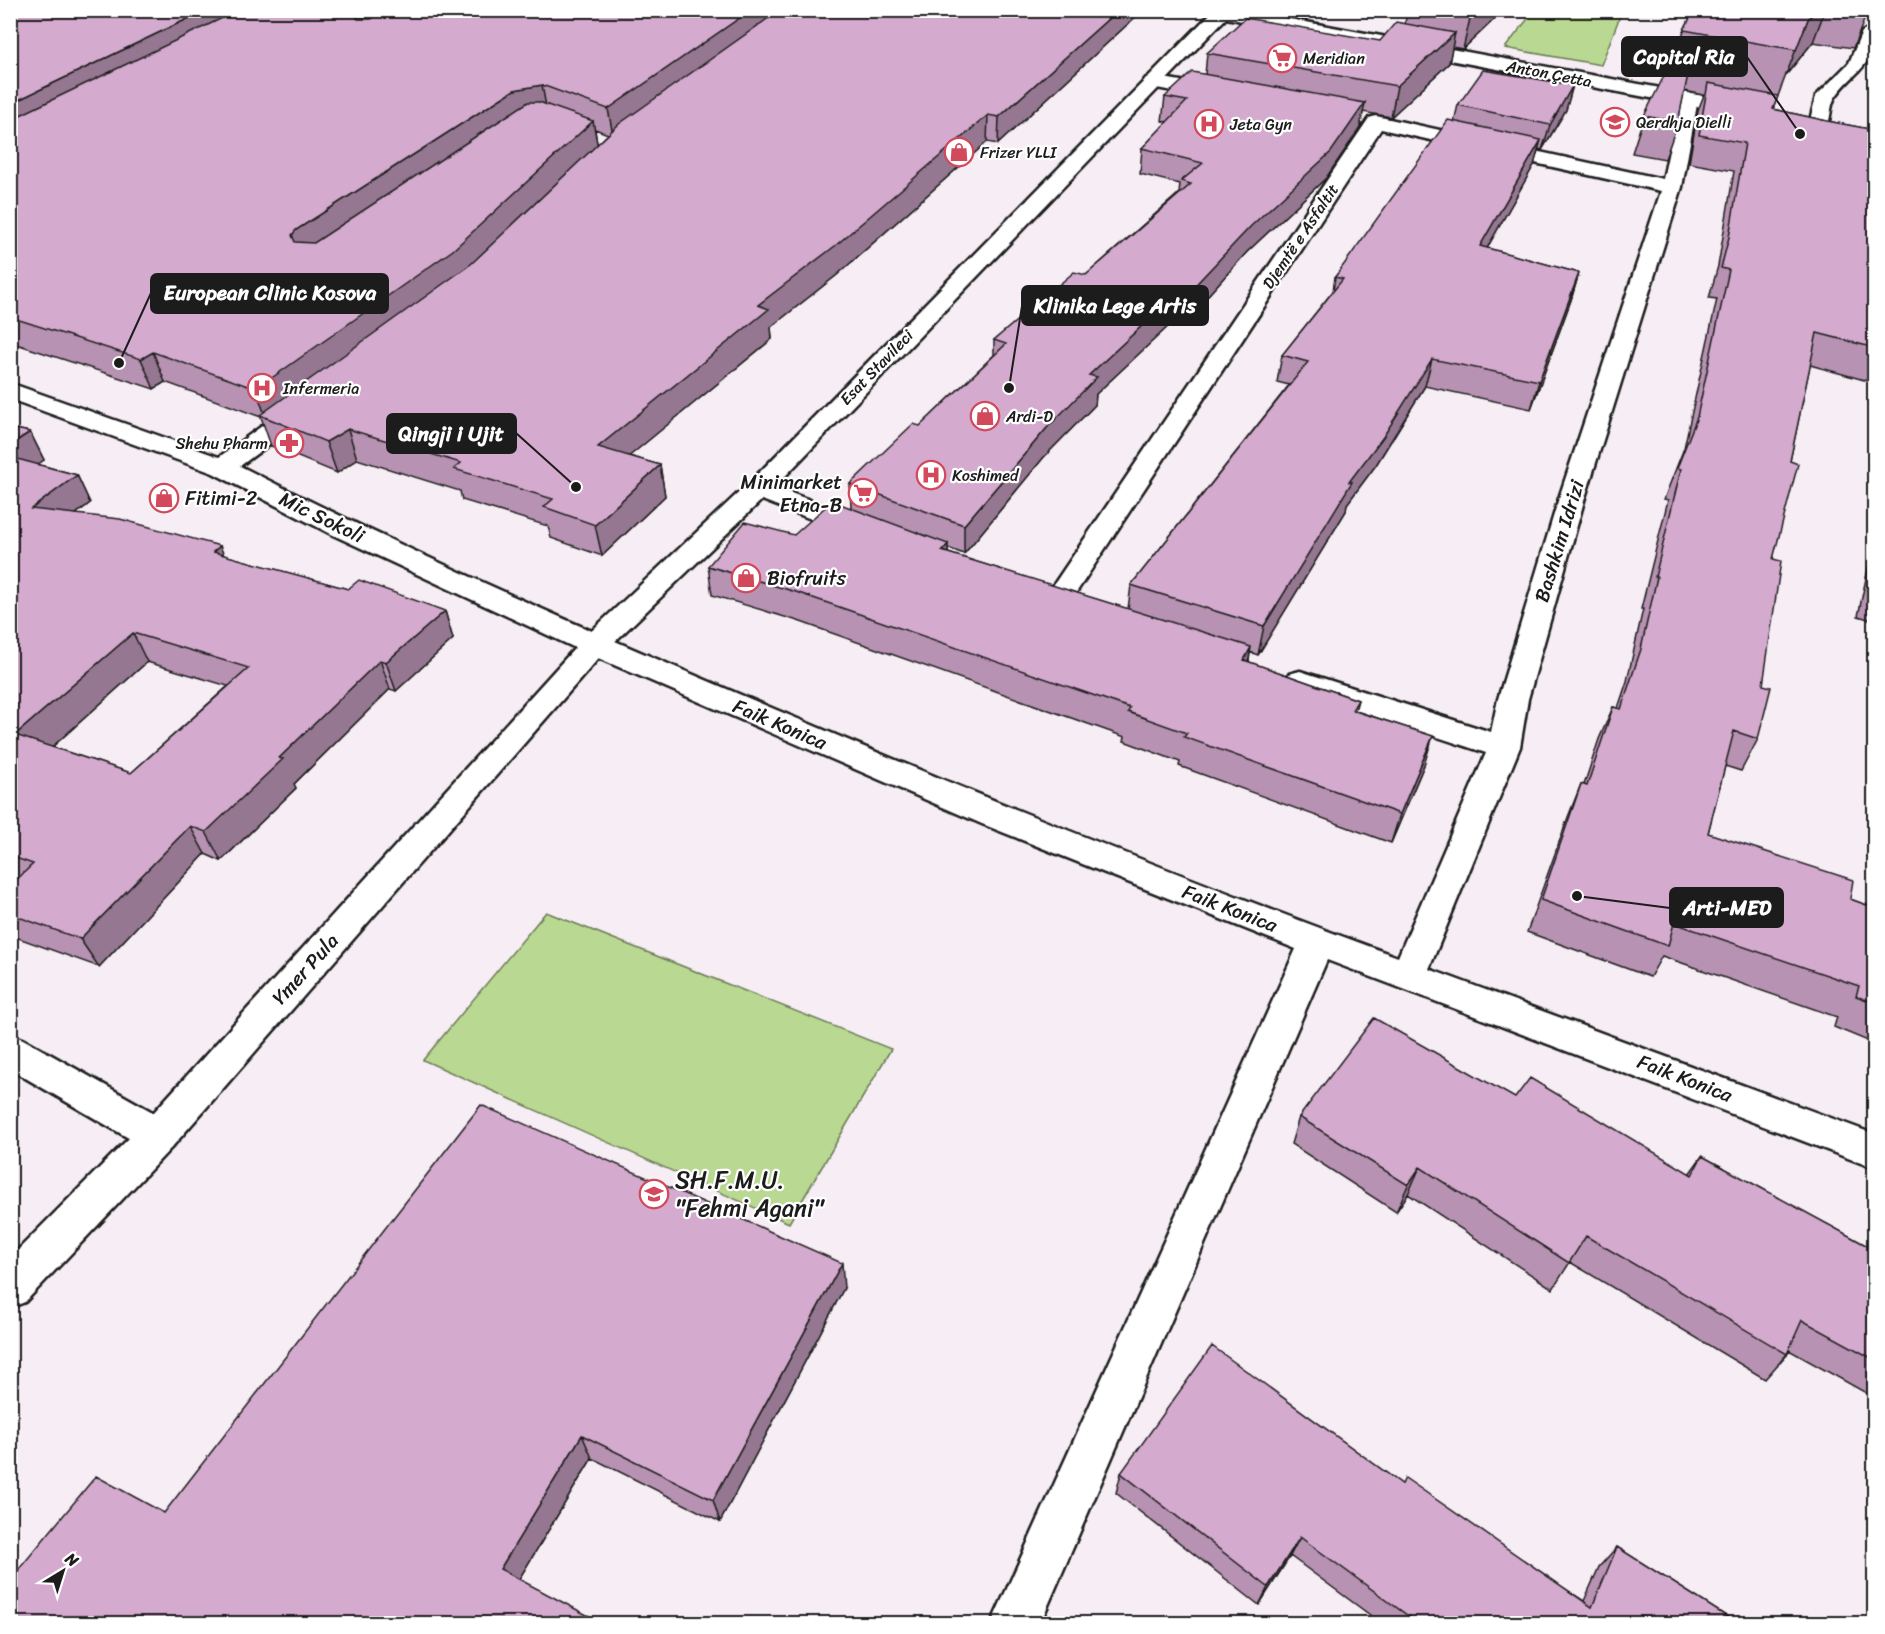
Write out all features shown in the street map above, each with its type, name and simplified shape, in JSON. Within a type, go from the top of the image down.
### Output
[{"type":"street","name":"Esat Stavileci","points":[[594,645],[758,489],[1221,11]]},
{"type":"street","name":"Anton Çetta","points":[[1221,11],[1765,114]]},
{"type":"street","points":[[1819,124],[1825,96],[1857,66],[1871,32]]},
{"type":"street","points":[[1152,82],[1234,96]]},
{"type":"street","name":"Bashkim Idrizi","points":[[1408,975],[1504,747],[1513,699],[1571,501],[1672,187],[1689,99]]},
{"type":"street","points":[[1352,118],[1672,187]]},
{"type":"street","points":[[1798,120],[1841,128]]},
{"type":"street","name":"Djemtë e Asfaltit","points":[[1057,602],[1376,122]]},
{"type":"street","name":"Mic Sokoli","points":[[10,390],[222,467],[341,528],[594,645]]},
{"type":"street","points":[[222,467],[317,398]]},
{"type":"street","points":[[758,489],[880,535]]},
{"type":"street","name":"Faik Konica","points":[[594,645],[994,815],[1317,942],[1875,1151]]},
{"type":"street","name":"Ymer Pula","points":[[10,1288],[158,1135],[594,645]]},
{"type":"street","points":[[1269,671],[1504,747]]},
{"type":"street","points":[[1014,1623],[1317,942]]},
{"type":"street","points":[[10,1050],[158,1135]]},
{"type":"green space","points":[[1534,11],[1622,11],[1601,65],[1505,48]]},
{"type":"green space","points":[[546,912],[891,1049],[789,1223],[423,1060]]},
{"type":"building","points":[[10,10],[206,10],[10,104]]},
{"type":"building","points":[[239,10],[356,10],[353,12],[358,19],[371,19],[386,10],[751,10],[608,109],[542,85],[514,90],[296,230],[292,235],[295,242],[314,243],[528,102],[539,102],[593,121],[453,250],[256,389],[153,352],[141,359],[10,317],[10,120]]},
{"type":"building","points":[[780,10],[1118,10],[999,117],[988,115],[835,246],[758,305],[769,309],[598,447],[660,465],[595,525],[544,507],[553,499],[454,469],[461,463],[348,429],[326,442],[260,415],[471,264],[619,124]]},
{"type":"building","points":[[1694,10],[1815,10],[1808,19],[1796,50],[1684,30]]},
{"type":"building","points":[[1245,18],[1380,41],[1396,22],[1455,33],[1397,86],[1207,53]]},
{"type":"building","points":[[1669,66],[1689,70],[1678,122],[1644,116]]},
{"type":"building","points":[[1483,70],[1573,85],[1550,125],[1458,105]]},
{"type":"building","points":[[1192,72],[1365,103],[1331,152],[1251,226],[1185,296],[1176,294],[1089,375],[1097,377],[1046,429],[964,525],[850,484],[913,424],[920,426],[1006,344],[994,340],[1074,272],[1086,275],[1191,184],[1181,181],[1203,163],[1142,148],[1187,101],[1165,97]]},
{"type":"building","points":[[1708,83],[1778,96],[1773,109],[1875,130],[1875,348],[1817,333],[1790,461],[1798,464],[1773,559],[1781,561],[1763,685],[1771,687],[1758,739],[1734,731],[1708,833],[1853,880],[1850,899],[1875,908],[1875,1003],[1856,996],[1859,986],[1674,923],[1668,946],[1541,900],[1581,784],[1587,786],[1613,707],[1621,709],[1641,649],[1657,577],[1655,577],[1681,469],[1677,468],[1697,417],[1729,270],[1721,268],[1729,237],[1745,143],[1699,135]]},
{"type":"building","points":[[1448,120],[1541,140],[1480,246],[1579,273],[1539,381],[1432,359],[1383,437],[1349,482],[1352,482],[1264,626],[1131,585],[1308,362],[1282,355],[1343,279],[1335,277]]},
{"type":"building","points":[[10,428],[30,432],[10,445]]},
{"type":"building","points":[[10,457],[77,475],[31,509],[120,519],[220,546],[213,552],[348,589],[359,580],[445,611],[386,662],[380,660],[279,758],[283,759],[206,832],[190,826],[80,939],[10,914],[10,886],[33,864],[10,856]],"holes":[[[133,633],[249,668],[131,773],[15,735]]]},
{"type":"building","points":[[832,501],[948,544],[942,551],[1251,647],[1244,660],[1358,700],[1352,710],[1433,736],[1400,814],[1184,737],[1187,733],[1128,712],[1130,708],[796,592],[708,566],[745,522],[794,535]]},
{"type":"building","points":[[1374,1018],[1515,1098],[1530,1078],[1692,1175],[1702,1156],[1875,1250],[1875,1360],[1802,1320],[1787,1354],[1586,1236],[1569,1263],[1420,1167],[1408,1185],[1299,1117]]},
{"type":"building","points":[[481,1105],[842,1263],[713,1500],[582,1435],[500,1569],[602,1623],[10,1623],[10,1580],[96,1476],[164,1513]]},
{"type":"building","points":[[1212,1346],[1402,1484],[1405,1478],[1592,1607],[1617,1547],[1737,1623],[1418,1623],[1300,1537],[1268,1587],[1121,1473]]},
{"type":"place","name":"Meridian","points":[[1282,58]]},
{"type":"place","name":"Qerdhja Dielli","points":[[1615,122]]},
{"type":"place","name":"Jeta Gyn","points":[[1209,124]]},
{"type":"place","name":"Capital Ria","points":[[1800,134]]},
{"type":"place","name":"Frizer YLLI","points":[[959,152]]},
{"type":"place","name":"European Clinic Kosova","points":[[119,363]]},
{"type":"place","name":"Infermeria","points":[[262,388]]},
{"type":"place","name":"Klinika Lege Artis","points":[[1009,388]]},
{"type":"place","name":"Ardi-D","points":[[985,416]]},
{"type":"place","name":"Shehu Pharm","points":[[289,443]]},
{"type":"place","name":"Koshimed","points":[[931,475]]},
{"type":"place","name":"Qingji i Ujit","points":[[576,487]]},
{"type":"place","name":"Minimarket Etna-B","points":[[863,493]]},
{"type":"place","name":"Fitimi-2","points":[[164,498]]},
{"type":"place","name":"Biofruits","points":[[746,578]]},
{"type":"place","name":"Arti-MED","points":[[1577,896]]},
{"type":"place","name":"SH.F.M.U. \"Fehmi Agani\"","points":[[654,1194]]}]
